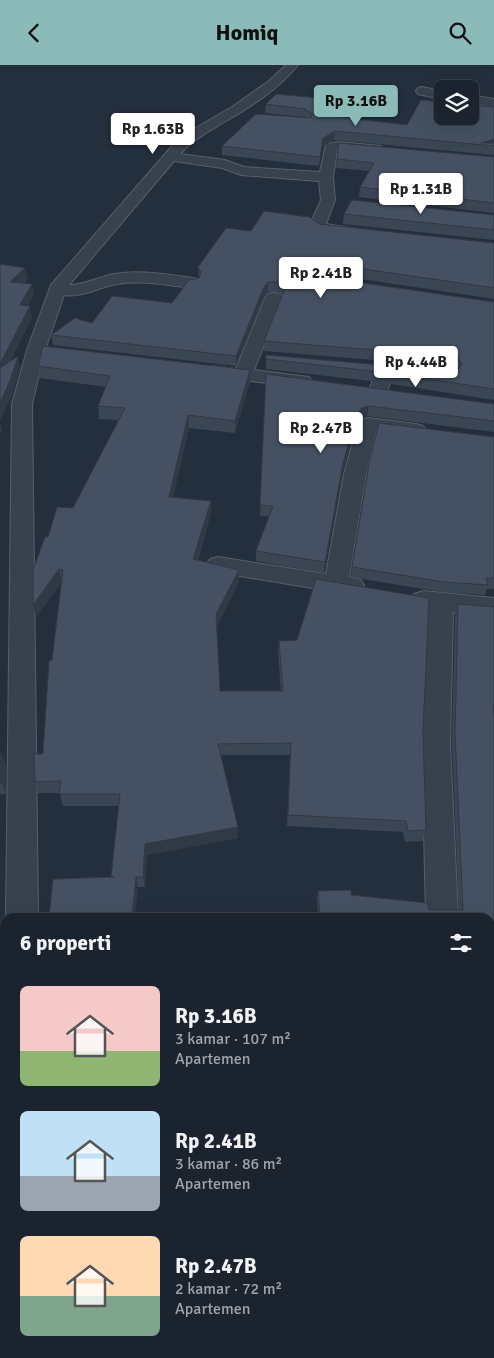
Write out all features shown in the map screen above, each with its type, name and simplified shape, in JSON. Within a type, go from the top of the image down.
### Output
[{"type":"street","points":[[22,913],[11,616],[11,402],[46,351],[57,289],[185,140],[229,114],[273,84],[292,65]]},
{"type":"street","points":[[422,91],[434,93]]},
{"type":"street","points":[[479,100],[494,103]]},
{"type":"street","points":[[229,114],[248,116]]},
{"type":"street","points":[[371,234],[320,227],[318,225],[328,200],[326,177],[331,147],[388,151]]},
{"type":"street","points":[[171,157],[225,164],[241,171],[326,177]]},
{"type":"street","points":[[328,200],[346,202]]},
{"type":"street","points":[[57,289],[83,291],[112,279],[129,277],[192,283]]},
{"type":"street","points":[[247,366],[274,298]]},
{"type":"street","points":[[195,370],[247,366],[270,359]]},
{"type":"street","points":[[247,366],[324,384]]},
{"type":"street","points":[[367,367],[395,370],[379,390]]},
{"type":"street","points":[[336,583],[355,474],[368,424],[436,433]]},
{"type":"street","points":[[218,565],[336,583],[374,591]]},
{"type":"street","points":[[402,596],[441,603],[494,607]]},
{"type":"street","points":[[441,603],[436,743],[442,913]]},
{"type":"building","points":[[276,94],[340,100],[332,116],[407,125],[421,100],[434,101],[434,125],[479,125],[479,106],[494,107],[494,139],[481,143],[494,143],[494,146],[335,131],[323,138],[320,157],[222,146],[256,114],[311,118],[312,114],[305,109],[266,104]]},
{"type":"building","points":[[339,143],[494,157],[494,203],[360,187],[374,163],[337,159]]},
{"type":"building","points":[[352,200],[494,215],[494,230],[344,214]]},
{"type":"building","points":[[264,211],[309,217],[319,224],[494,243],[494,288],[302,260],[295,261],[292,266],[295,273],[494,302],[494,389],[381,372],[266,359],[266,355],[450,371],[458,369],[462,364],[458,358],[450,356],[264,341],[285,289],[280,282],[268,282],[264,287],[236,356],[51,335],[75,318],[92,323],[112,296],[172,303],[189,280],[199,278],[201,272],[198,267],[226,228],[251,231]]},
{"type":"building","points":[[0,264],[25,268],[10,282],[32,284],[20,305],[30,306],[0,364]]},
{"type":"building","points":[[43,346],[250,370],[235,421],[188,415],[169,497],[211,501],[193,559],[239,570],[216,614],[220,691],[283,691],[279,641],[297,640],[316,579],[429,598],[423,731],[426,830],[408,831],[406,821],[288,815],[291,743],[218,744],[238,827],[145,844],[143,877],[136,877],[132,913],[49,913],[53,879],[114,877],[111,877],[120,794],[59,794],[61,781],[35,782],[34,754],[43,754],[49,661],[52,660],[63,570],[59,569],[33,605],[33,570],[45,537],[48,537],[57,507],[73,508],[125,408],[98,406],[110,376],[38,366]]},
{"type":"building","points":[[18,356],[10,381],[0,403],[0,368]]},
{"type":"building","points":[[266,374],[494,404],[494,421],[369,406],[362,408],[357,413],[343,463],[325,562],[256,551],[273,506],[260,505]]},
{"type":"building","points":[[379,423],[494,437],[494,578],[486,578],[488,585],[444,582],[352,567],[369,464]]},
{"type":"building","points":[[458,604],[494,607],[494,913],[320,913],[318,891],[351,890],[351,895],[427,903],[429,910],[463,910],[455,733]]},
{"type":"building","points":[[1,753],[1,782],[0,782]]}]
